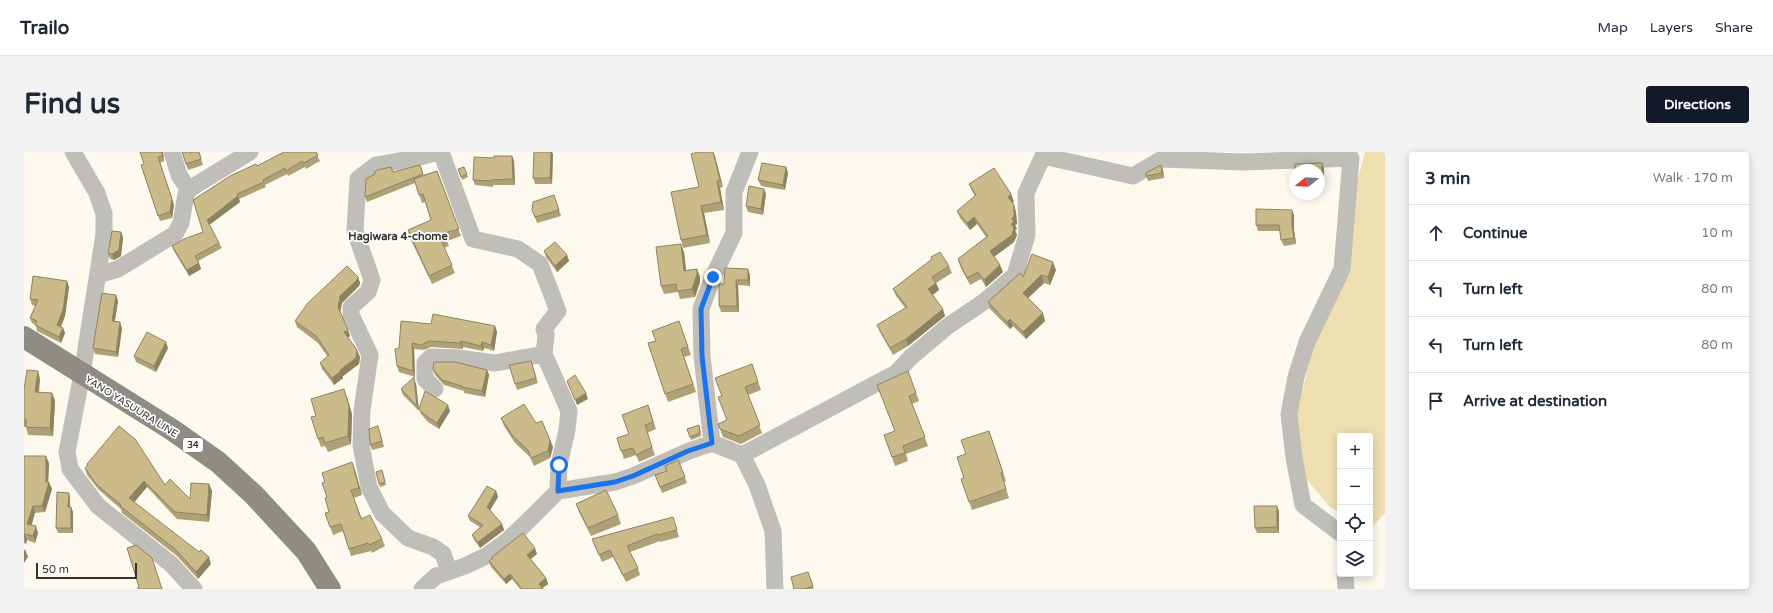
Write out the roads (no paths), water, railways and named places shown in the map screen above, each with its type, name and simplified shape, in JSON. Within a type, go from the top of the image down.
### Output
[{"type":"main road","name":"YANO YASUURA LINE","points":[[24,337],[171,429],[218,462],[254,495],[306,551],[330,589]]},
{"type":"street","points":[[73,152],[97,193],[104,214],[104,234],[82,374],[67,452],[70,469],[98,506],[171,564],[194,589]]},
{"type":"street","points":[[172,152],[179,175],[189,190]]},
{"type":"street","points":[[98,275],[118,269],[175,234],[181,223],[186,194],[189,190],[197,183],[250,152]]},
{"type":"street","points":[[438,152],[416,158],[376,165],[358,179],[355,230],[372,280],[368,292],[351,307],[351,315],[370,355],[362,410],[360,446],[368,487],[382,513],[408,538],[433,547],[443,554],[449,572]]},
{"type":"street","points":[[441,152],[473,239],[518,248],[540,264],[558,311],[544,329],[546,335],[544,354],[569,411],[568,430],[559,465],[558,491]]},
{"type":"street","points":[[712,443],[702,356],[701,309],[713,277],[734,234],[734,192],[750,152]]},
{"type":"street","points":[[742,454],[896,373],[911,357],[948,326],[985,301],[1015,275],[1027,236],[1026,193],[1045,154],[1133,176],[1162,159],[1242,162],[1351,155],[1342,269],[1307,342],[1296,377],[1289,414],[1294,458],[1302,505],[1337,531]]},
{"type":"street","points":[[434,389],[425,379],[425,363],[431,357],[458,358],[495,363],[544,354]]},
{"type":"street","points":[[422,589],[436,576],[465,566],[486,556],[520,529],[558,491],[615,482],[633,476],[688,451],[712,443],[742,454],[757,485],[773,531],[775,589]]},
{"type":"street","points":[[1345,577],[1346,589]]},
{"type":"district","name":"Hagiwara 4-chome","points":[[398,236]]}]
